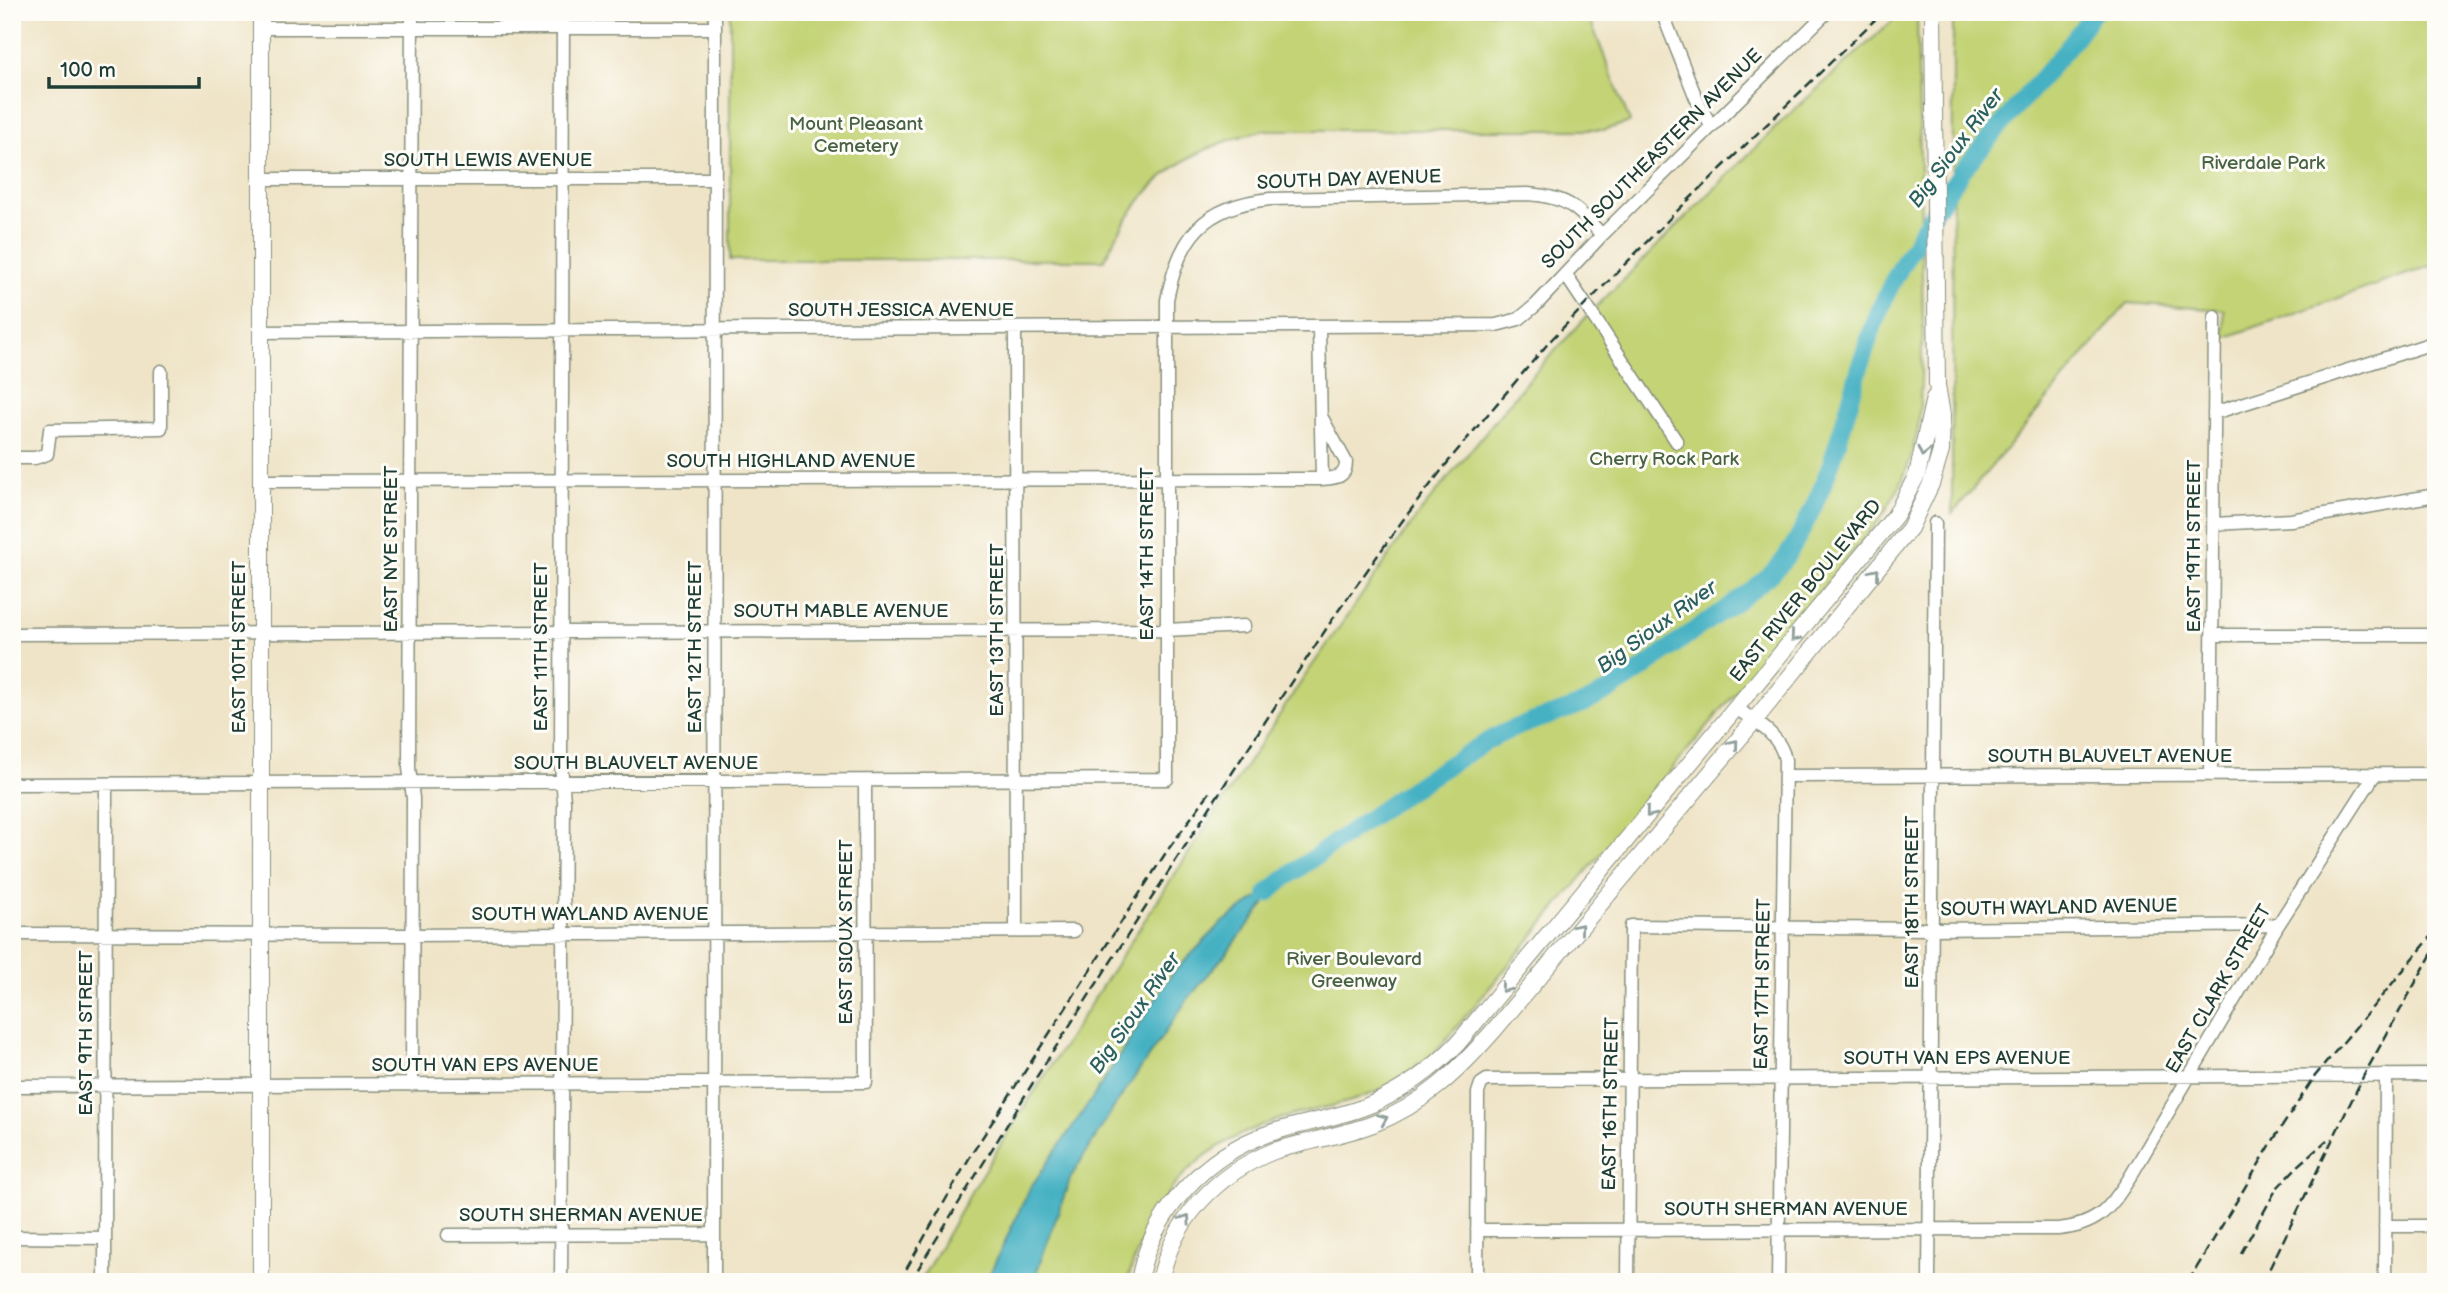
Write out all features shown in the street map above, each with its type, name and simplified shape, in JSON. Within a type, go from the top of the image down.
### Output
[{"type":"main road","points":[[1160,1282],[1168,1253],[1179,1229],[1200,1200],[1226,1176],[1274,1151],[1376,1123],[1419,1101],[1454,1074],[1495,1029],[1754,721],[1899,543],[1918,515],[1941,451],[1941,415],[1937,385],[1933,12]]},
{"type":"main road","name":"EAST 10TH STREET","points":[[261,20],[261,1282]]},
{"type":"main road","name":"EAST RIVER BOULEVARD","points":[[1140,1279],[1152,1240],[1175,1202],[1186,1187],[1215,1161],[1231,1150],[1268,1134],[1369,1105],[1409,1085],[1441,1060],[1481,1017],[1899,510],[1922,461],[1937,385]]},
{"type":"street","name":"EAST NYE STREET","points":[[412,12],[412,1085]]},
{"type":"street","name":"EAST 11TH STREET","points":[[561,1282],[564,934],[561,632],[563,12]]},
{"type":"street","name":"EAST 12TH STREET","points":[[714,1282],[715,12]]},
{"type":"street","points":[[1662,12],[1696,98],[1711,126]]},
{"type":"street","name":"SOUTH SOUTHEASTERN AVENUE","points":[[1536,305],[1601,235],[1827,12]]},
{"type":"street","points":[[261,20],[412,28],[715,28]]},
{"type":"street","name":"SOUTH LEWIS AVENUE","points":[[260,179],[715,180]]},
{"type":"street","name":"SOUTH DAY AVENUE","points":[[1166,328],[1172,271],[1194,231],[1231,207],[1252,201],[1528,194],[1549,196],[1577,208],[1601,235]]},
{"type":"street","points":[[1565,274],[1677,442]]},
{"type":"street","name":"SOUTH JESSICA AVENUE","points":[[260,332],[1496,325],[1519,319],[1536,305]]},
{"type":"street","name":"EAST 19TH STREET","points":[[2211,775],[2215,317]]},
{"type":"street","points":[[1319,327],[1322,478],[1341,475],[1346,470],[1346,462],[1321,416]]},
{"type":"street","name":"EAST 14TH STREET","points":[[1166,328],[1167,779]]},
{"type":"street","name":"EAST 13TH STREET","points":[[1015,329],[1016,931]]},
{"type":"street","points":[[2214,414],[2436,342]]},
{"type":"street","points":[[12,458],[35,458],[47,454],[50,430],[160,428],[160,371]]},
{"type":"street","name":"SOUTH HIGHLAND AVENUE","points":[[260,481],[1322,478]]},
{"type":"street","points":[[2213,524],[2291,520],[2436,495]]},
{"type":"street","name":"EAST 18TH STREET","points":[[1929,1282],[1935,523]]},
{"type":"street","name":"SOUTH MABLE AVENUE","points":[[12,634],[1166,630],[1244,626]]},
{"type":"street","points":[[2213,635],[2436,635]]},
{"type":"street","name":"EAST 17TH STREET","points":[[1736,708],[1780,744],[1785,760],[1778,1282]]},
{"type":"street","name":"EAST CLARK STREET","points":[[2094,1221],[2116,1199],[2129,1179],[2277,925],[2375,774]]},
{"type":"street","name":"SOUTH BLAUVELT AVENUE","points":[[1785,776],[2436,774]]},
{"type":"street","name":"SOUTH BLAUVELT AVENUE","points":[[12,784],[1167,779]]},
{"type":"street","name":"EAST SIOUX STREET","points":[[865,781],[866,1082]]},
{"type":"street","name":"EAST 9TH STREET","points":[[105,1282],[106,784]]},
{"type":"street","name":"SOUTH WAYLAND AVENUE","points":[[1631,926],[1932,929],[2277,925]]},
{"type":"street","name":"EAST 16TH STREET","points":[[1628,1282],[1631,926]]},
{"type":"street","name":"SOUTH WAYLAND AVENUE","points":[[12,934],[412,935],[1074,931]]},
{"type":"street","points":[[2385,1282],[2386,1075]]},
{"type":"street","name":"SOUTH VAN EPS AVENUE","points":[[1477,1230],[1478,1093],[1481,1084],[1498,1078],[2436,1075]]},
{"type":"street","name":"SOUTH VAN EPS AVENUE","points":[[12,1086],[866,1082]]},
{"type":"street","name":"SOUTH SHERMAN AVENUE","points":[[1477,1230],[2057,1229],[2077,1227],[2094,1221]]},
{"type":"street","points":[[2385,1226],[2436,1226]]},
{"type":"street","points":[[1477,1230],[1477,1282]]},
{"type":"street","name":"SOUTH SHERMAN AVENUE","points":[[448,1235],[714,1234]]},
{"type":"street","points":[[12,1237],[105,1238]]},
{"type":"green space","name":"Mount Pleasant Cemetery","points":[[730,12],[1587,12],[1630,122],[1604,130],[1264,130],[1208,148],[1166,174],[1133,210],[1104,260],[730,260]]},
{"type":"green space","name":"Cherry Rock Park","points":[[1902,12],[1917,12],[1923,325],[1920,405],[1918,429],[1910,460],[1900,486],[1881,518],[1436,1052],[1373,1093],[1249,1130],[1200,1160],[1180,1178],[1164,1200],[1137,1251],[1127,1282],[920,1282],[976,1183],[1127,947],[1305,676],[1418,515],[1527,381],[1590,313],[1782,121]],"holes":[[[1469,755],[1320,854],[1404,794]]]},
{"type":"green space","name":"Riverdale Park","points":[[1953,12],[2436,12],[2436,264],[2224,338],[2224,310],[2127,303],[1952,514]]},
{"type":"water","points":[[1284,879],[1187,1000],[1113,1109],[1071,1177],[1033,1282],[986,1282],[1030,1188],[1091,1100],[1171,975],[1222,923]]},
{"type":"waterway","name":"Big Sioux River","points":[[1267,894],[1284,879],[1414,787],[1468,753],[1506,731],[1587,702],[1630,678],[1749,592],[1779,566],[1798,537],[1821,490],[1878,313],[1908,254],[1967,165],[2094,12]]},
{"type":"railway","points":[[910,1282],[1034,1081],[1261,728],[1336,614],[1403,520],[1455,453],[1551,340],[1672,216],[1883,12]]},
{"type":"railway","points":[[899,1282],[971,1155],[1167,851],[1212,789]]},
{"type":"railway","points":[[2188,1282],[2315,1076],[2436,931]]},
{"type":"railway","points":[[2263,1282],[2364,1075],[2436,946]]},
{"type":"railway","points":[[2241,1253],[2277,1188],[2327,1140]]},
{"type":"park label","name":"River Boulevard Greenway","points":[[1354,970]]}]
